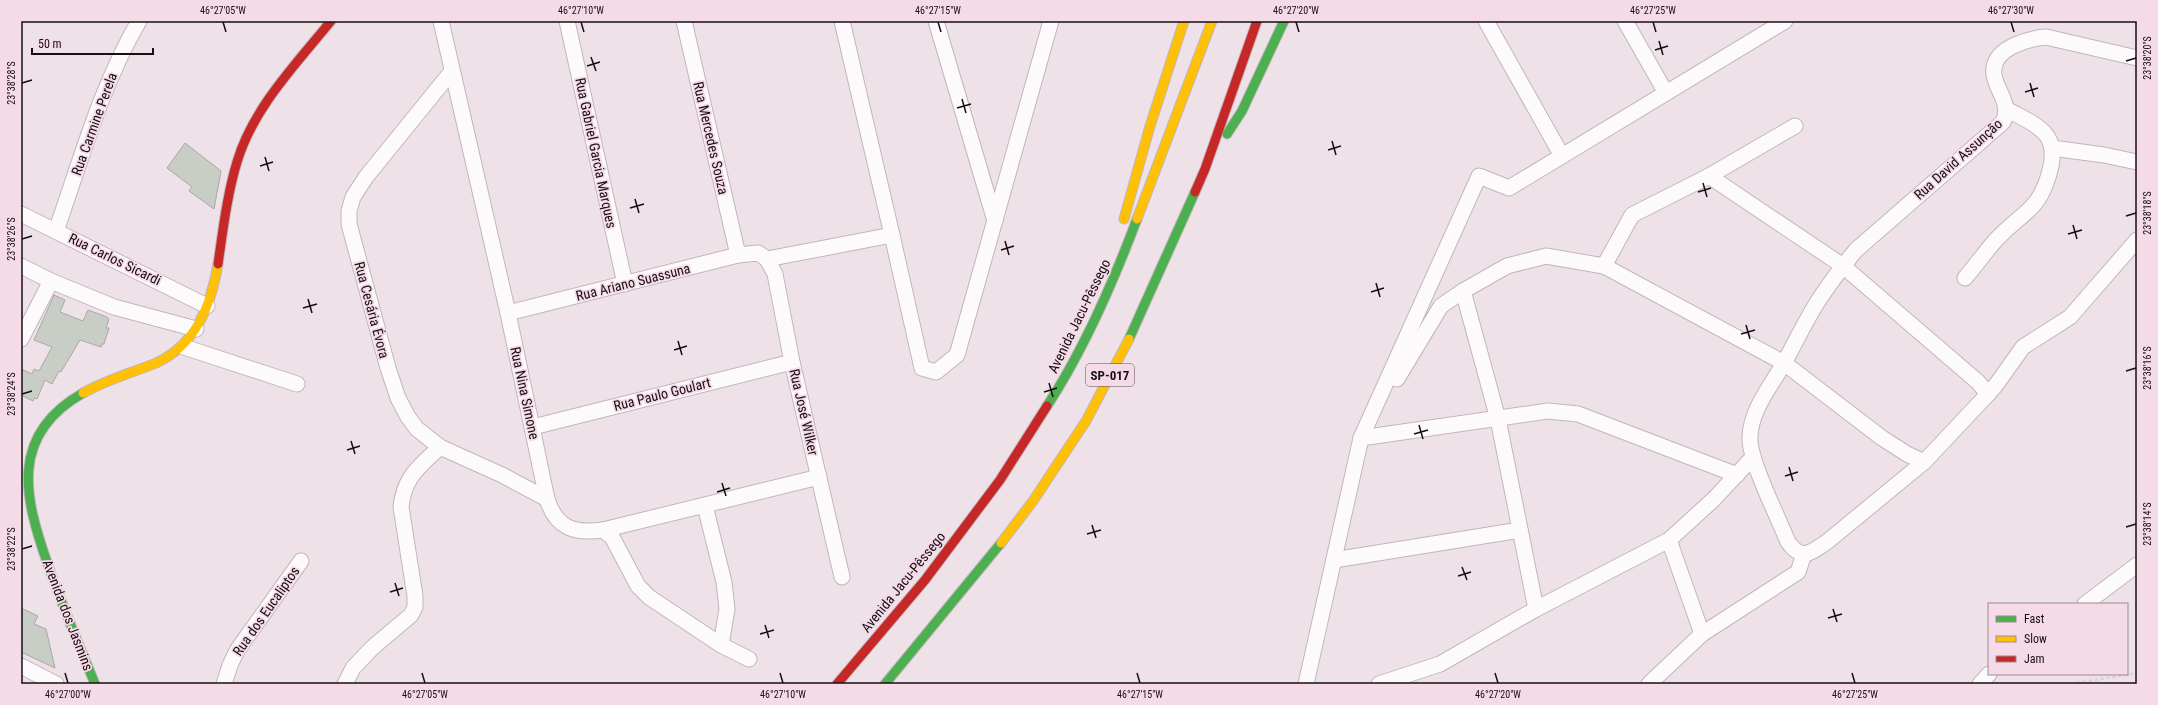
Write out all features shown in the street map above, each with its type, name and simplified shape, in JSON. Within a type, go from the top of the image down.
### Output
[{"type":"main road","name":"Avenida dos Jasmins","points":[[95,684],[52,578],[28,528],[29,505],[27,477],[31,453],[44,425],[61,408],[104,382],[166,359],[184,347],[196,329],[208,306],[214,284],[237,161],[250,129],[270,98],[331,21]]},
{"type":"main road","points":[[1120,264],[1124,222],[1150,126],[1184,21]]},
{"type":"main road","name":"Avenida Jacu-Pêssego","points":[[837,684],[925,580],[1000,480],[1068,374],[1120,264],[1212,21]]},
{"type":"main road","name":"SP-017","points":[[885,684],[984,566],[1033,501],[1086,421],[1134,331],[1205,169],[1257,21]]},
{"type":"main road","points":[[1205,169],[1242,111],[1284,21]]},
{"type":"street","name":"Rua Carmine Perela","points":[[56,231],[102,95],[122,50],[139,21]]},
{"type":"street","name":"Rua Nina Simone","points":[[440,21],[508,313],[547,499],[552,513],[557,521],[580,530],[603,530],[819,477]]},
{"type":"street","name":"Rua Gabriel Garcia Marques","points":[[567,21],[625,284]]},
{"type":"street","name":"Rua Mercedes Souza","points":[[684,21],[738,255]]},
{"type":"street","points":[[842,21],[922,368],[936,372],[957,355],[995,221],[1047,22]]},
{"type":"street","points":[[936,21],[995,221]]},
{"type":"street","points":[[1486,21],[1562,156]]},
{"type":"street","points":[[1625,21],[1666,93]]},
{"type":"street","points":[[1306,684],[1361,438],[1480,176],[1508,188],[1785,21]]},
{"type":"street","name":"Rua David Assunção","points":[[1804,554],[1797,553],[1788,542],[1753,458],[1750,441],[1750,429],[1753,417],[1784,364],[1807,320],[1843,266],[1856,250],[1901,209],[2003,122],[2006,109],[1994,74],[1995,65],[1999,58],[2017,44],[2032,38],[2046,37],[2137,58]]},
{"type":"street","name":"Rua Cesária Évora","points":[[452,71],[366,177],[353,197],[349,211],[350,224],[388,368],[398,398],[408,417],[417,429],[440,447],[502,474],[547,499]]},
{"type":"street","points":[[1965,278],[1995,242],[2039,200],[2048,179],[2052,161],[2052,148],[2047,137],[2039,128],[2006,109]]},
{"type":"street","points":[[1604,266],[1632,215],[1709,176],[1795,126]]},
{"type":"street","points":[[2052,148],[2104,155],[2137,162]]},
{"type":"street","points":[[1709,176],[1843,266],[1978,382],[1988,394]]},
{"type":"street","name":"Rua Carlos Sicardi","points":[[21,214],[208,306]]},
{"type":"street","name":"Rua Ariano Suassuna","points":[[508,313],[738,255],[763,256],[892,234]]},
{"type":"street","points":[[1648,684],[1702,634],[1798,572],[1804,554],[1812,552],[1828,541],[1924,462],[1988,394],[2023,347],[2070,317],[2137,240]]},
{"type":"street","name":"Rua José Wilker","points":[[763,256],[775,274],[792,362],[842,577]]},
{"type":"street","points":[[1361,438],[1441,306],[1463,291],[1507,266],[1546,256],[1604,266],[1784,364],[1882,438],[1907,454],[1924,462]]},
{"type":"street","points":[[21,266],[51,281],[114,307],[196,329]]},
{"type":"street","points":[[21,338],[51,281]]},
{"type":"street","points":[[1463,291],[1498,419],[1536,610]]},
{"type":"street","points":[[184,347],[297,384]]},
{"type":"street","name":"Rua Paulo Goulart","points":[[533,427],[792,362]]},
{"type":"street","points":[[1361,438],[1548,411],[1578,414],[1737,475]]},
{"type":"street","points":[[344,684],[353,668],[372,648],[411,615],[415,607],[415,596],[401,507],[402,495],[406,483],[413,473],[440,447]]},
{"type":"street","points":[[1379,684],[1440,664],[1536,610],[1669,540],[1714,499],[1753,458]]},
{"type":"street","points":[[705,506],[724,582],[727,609],[721,646]]},
{"type":"street","points":[[603,530],[612,537],[638,586],[649,597],[721,646],[749,659]]},
{"type":"street","points":[[1334,560],[1520,530]]},
{"type":"street","points":[[1669,540],[1702,634]]},
{"type":"street","name":"Rua dos Eucaliptos","points":[[224,684],[230,664],[238,649],[301,561]]},
{"type":"street","points":[[2086,603],[2137,565]]},
{"type":"street","points":[[21,666],[56,684]]},
{"type":"street","points":[[1980,684],[1988,675]]},
{"type":"path","points":[[2071,684],[2125,675]]},
{"type":"building","points":[[185,143],[221,171],[214,209],[189,191],[192,187],[167,168]]},
{"type":"building","points":[[54,295],[65,300],[60,312],[83,321],[88,310],[107,317],[109,319],[106,328],[109,328],[104,344],[102,344],[101,347],[80,340],[52,384],[45,380],[37,399],[34,398],[33,401],[21,395],[21,369],[32,374],[34,369],[39,371],[52,347],[34,340]]},
{"type":"building","points":[[21,608],[38,616],[34,624],[46,629],[55,668],[21,652]]},
{"type":"traffic: fast","points":[[1227,134],[1242,111],[1284,21]]},
{"type":"traffic: fast","points":[[1129,339],[1195,192]]},
{"type":"traffic: fast","points":[[1047,406],[1086,338],[1108,291],[1137,219]]},
{"type":"traffic: fast","points":[[83,393],[59,410],[43,428],[33,448],[29,469],[29,492],[33,515],[48,565],[95,684]]},
{"type":"traffic: fast","points":[[885,684],[1001,543]]},
{"type":"traffic: slow","points":[[1124,219],[1150,126],[1184,21]]},
{"type":"traffic: slow","points":[[1137,219],[1212,21]]},
{"type":"traffic: slow","points":[[83,393],[110,380],[156,363],[182,346],[191,335],[206,309],[218,264]]},
{"type":"traffic: slow","points":[[1001,543],[1033,501],[1086,421],[1129,339]]},
{"type":"traffic: jam","points":[[218,264],[231,187],[244,142],[254,123],[277,87],[331,21]]},
{"type":"traffic: jam","points":[[1195,192],[1205,169],[1257,21]]},
{"type":"traffic: jam","points":[[837,684],[925,580],[1000,480],[1047,406]]}]
